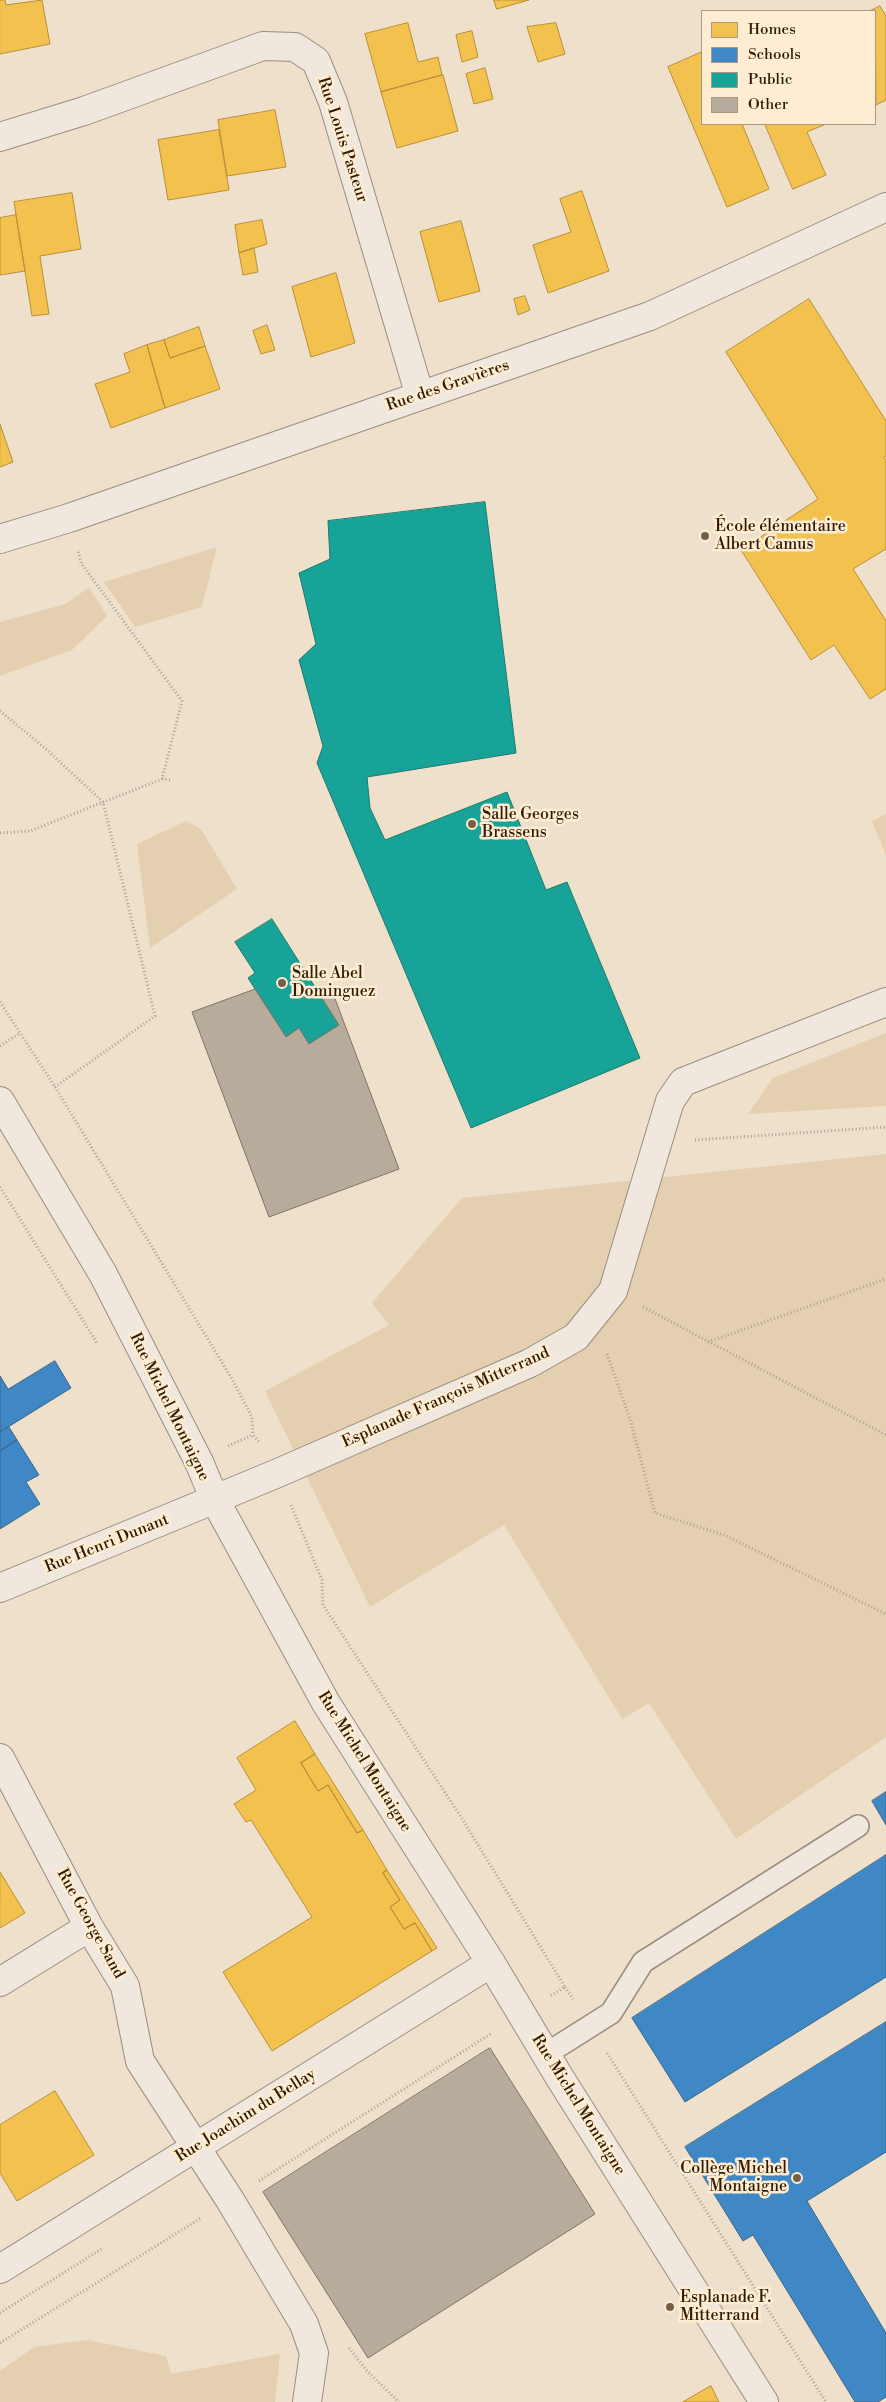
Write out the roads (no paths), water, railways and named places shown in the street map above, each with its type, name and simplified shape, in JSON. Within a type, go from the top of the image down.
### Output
[{"type":"street","name":"Rue Louis Pasteur","points":[[0,137],[84,111],[263,46],[295,47],[316,61],[333,102],[420,396]]},
{"type":"street","name":"Rue des Gravières","points":[[0,540],[69,518],[650,316],[886,207]]},
{"type":"street","name":"Esplanade François Mitterrand","points":[[215,1500],[530,1363],[576,1337],[613,1292],[670,1102],[683,1082],[886,1002]]},
{"type":"street","name":"Rue Michel Montaigne","points":[[0,1101],[8,1130],[103,1274],[199,1462],[215,1500],[326,1703],[492,1963],[546,2054],[764,2402]]},
{"type":"street","name":"Rue Henri Dunant","points":[[0,1588],[215,1500]]},
{"type":"street","name":"Rue George Sand","points":[[0,1758],[90,1927],[125,1986],[140,2061],[230,2200],[304,2324],[314,2352],[307,2402]]},
{"type":"street","points":[[0,1982],[90,1927]]},
{"type":"street","name":"Rue Joachim du Bellay","points":[[0,2269],[492,1963]]},
{"type":"lane","points":[[546,2054],[611,2013],[643,1962],[858,1826]]},
{"type":"place","name":"École élémentaire Albert Camus","points":[[705,536]]},
{"type":"place","name":"Salle Georges Brassens","points":[[472,824]]},
{"type":"place","name":"Salle Abel Dominguez","points":[[282,983]]},
{"type":"place","name":"Collège Michel Montaigne","points":[[797,2178]]},
{"type":"place","name":"Esplanade F. Mitterrand","points":[[670,2307]]}]
